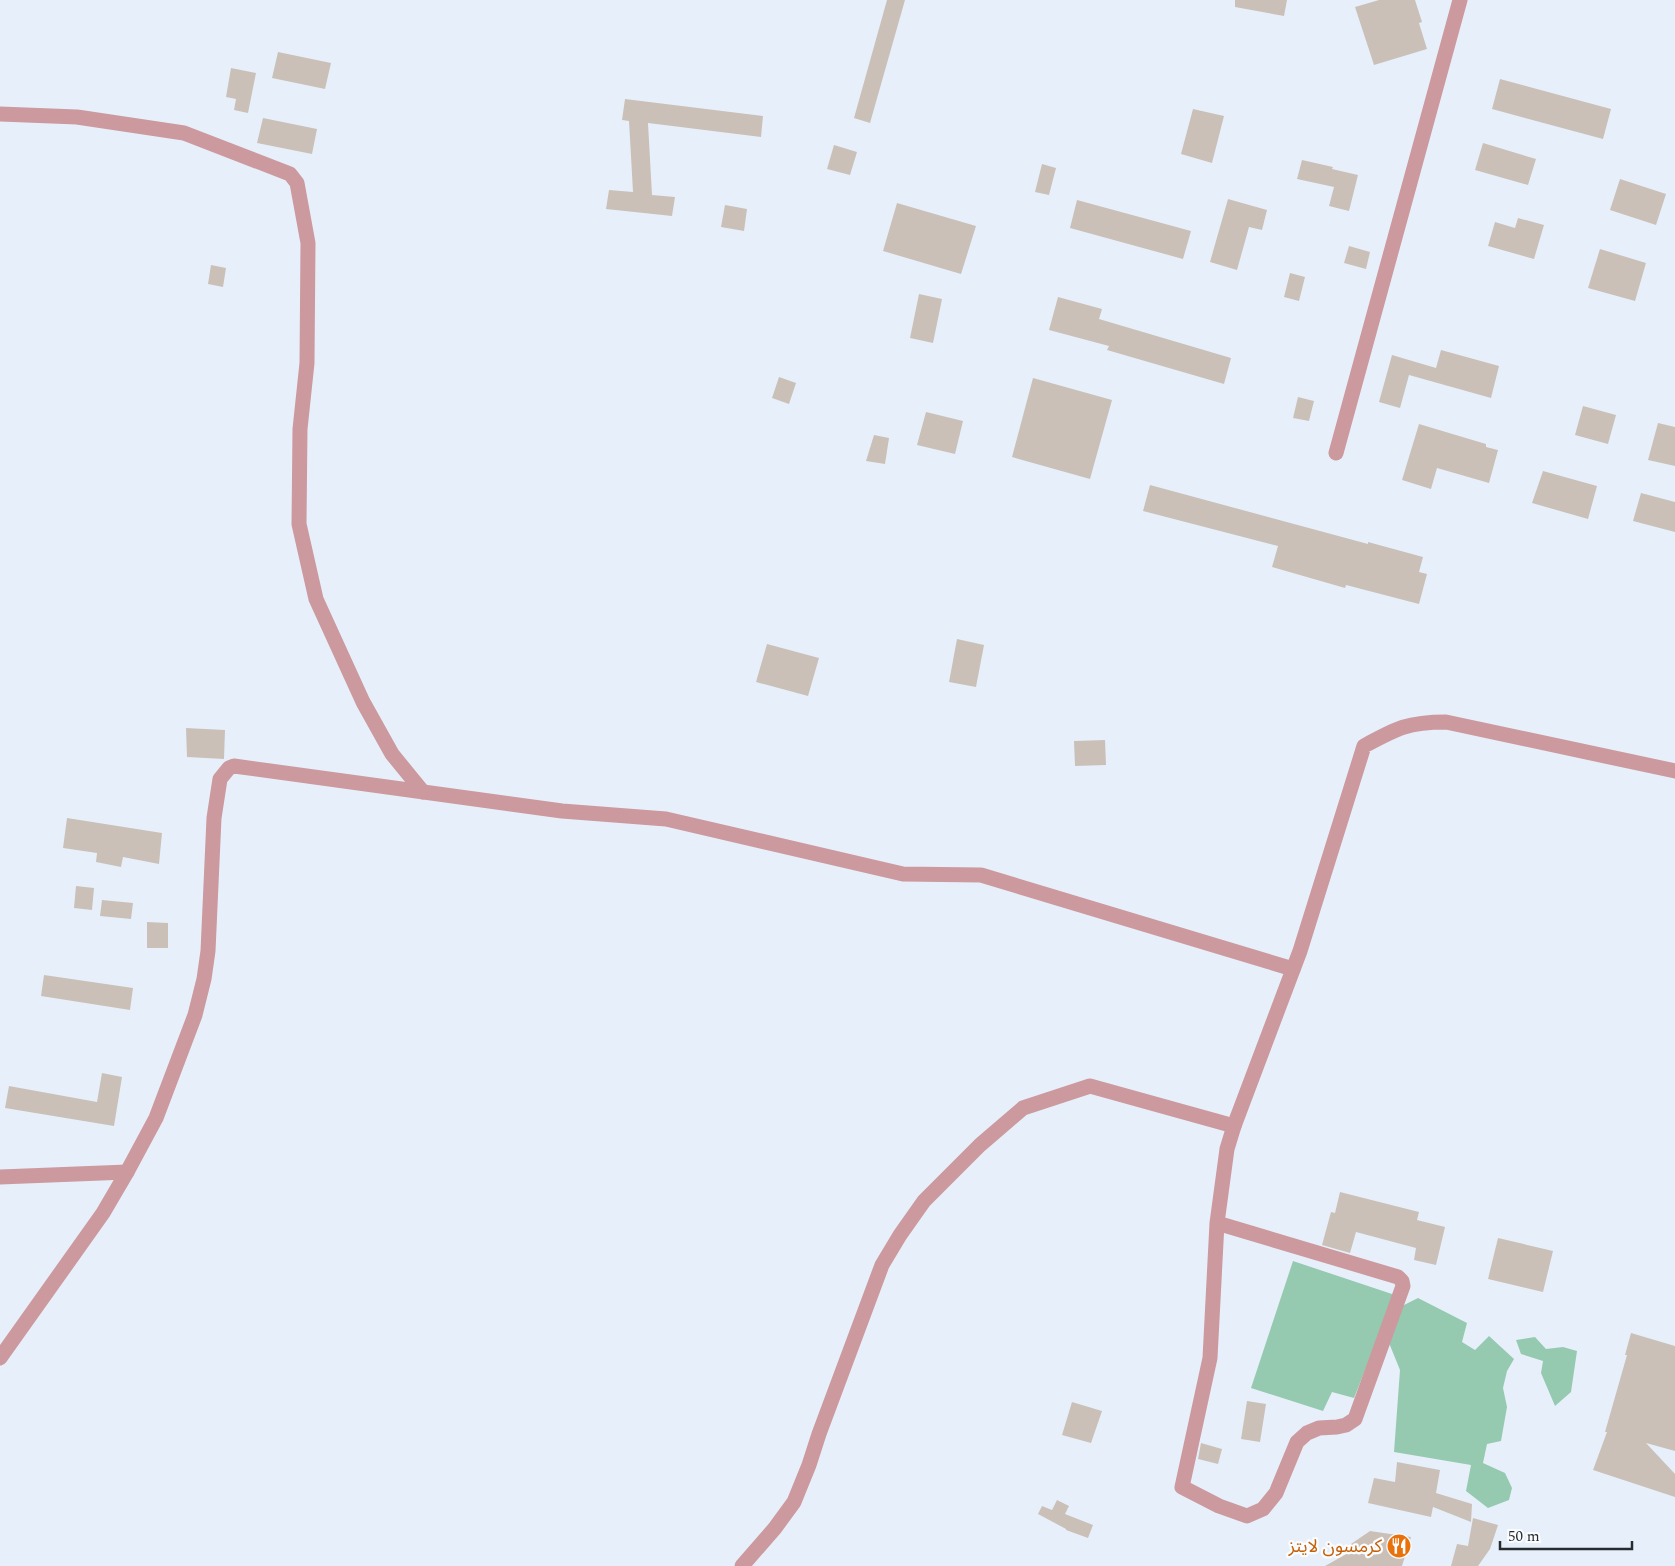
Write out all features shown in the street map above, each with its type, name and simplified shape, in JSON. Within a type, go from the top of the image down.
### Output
[{"type":"street","points":[[1336,453],[1460,0]]},
{"type":"street","points":[[0,114],[77,117],[184,133],[290,174],[297,183],[308,243],[307,363],[300,429],[299,524],[316,599],[363,702],[392,754],[423,792]]},
{"type":"street","points":[[1217,1223],[1398,1276],[1403,1286],[1355,1419],[1337,1427],[1319,1428],[1307,1433],[1297,1442],[1276,1493],[1264,1509],[1247,1516],[1220,1506],[1182,1487],[1210,1358],[1217,1223],[1227,1149],[1293,969],[1364,746],[1397,728],[1421,722],[1446,722],[1675,771]]},
{"type":"street","points":[[0,1358],[103,1213],[156,1118],[195,1015],[204,980],[208,951],[214,818],[220,779],[228,768],[234,766],[562,812],[666,819],[904,874],[981,875],[1293,969]]},
{"type":"street","points":[[742,1566],[775,1528],[794,1502],[809,1466],[819,1434],[882,1265],[924,1201],[980,1145],[1023,1108],[1090,1086],[1234,1126]]},
{"type":"street","points":[[0,1177],[127,1172]]},
{"type":"green space","points":[[1293,1261],[1395,1295],[1354,1398],[1332,1392],[1323,1411],[1251,1388]]},
{"type":"green space","points":[[1418,1298],[1467,1323],[1462,1342],[1475,1350],[1489,1336],[1514,1359],[1507,1371],[1503,1388],[1507,1407],[1501,1441],[1487,1444],[1483,1463],[1505,1473],[1512,1488],[1509,1500],[1488,1508],[1466,1491],[1471,1465],[1394,1452],[1400,1370],[1387,1338],[1400,1307]]},
{"type":"green space","points":[[1535,1337],[1546,1349],[1563,1347],[1577,1351],[1571,1392],[1555,1406],[1541,1373],[1543,1361],[1521,1354],[1516,1340]]},
{"type":"building","points":[[887,0],[905,0],[870,123],[854,118]]},
{"type":"building","points":[[1235,0],[1287,0],[1284,16],[1235,7]]},
{"type":"building","points":[[1379,0],[1415,0],[1422,22],[1419,23],[1427,49],[1374,65],[1355,7]]},
{"type":"building","points":[[278,52],[331,63],[325,89],[272,78]]},
{"type":"building","points":[[231,68],[256,73],[248,113],[234,110],[236,99],[226,97]]},
{"type":"building","points":[[1500,79],[1611,109],[1603,139],[1492,109]]},
{"type":"building","points":[[625,99],[763,116],[761,137],[648,123],[652,195],[675,197],[672,216],[606,209],[609,190],[633,192],[629,121],[622,120]]},
{"type":"building","points":[[1193,109],[1224,116],[1212,163],[1181,154]]},
{"type":"building","points":[[263,118],[317,129],[312,154],[257,143]]},
{"type":"building","points":[[1483,143],[1536,159],[1528,185],[1475,170]]},
{"type":"building","points":[[834,145],[857,152],[850,175],[827,169]]},
{"type":"building","points":[[1302,160],[1358,175],[1349,211],[1329,206],[1334,187],[1297,179]]},
{"type":"building","points":[[1042,164],[1056,168],[1049,195],[1035,192]]},
{"type":"building","points":[[1620,179],[1666,194],[1656,225],[1610,210]]},
{"type":"building","points":[[1228,199],[1267,210],[1262,230],[1249,227],[1237,270],[1210,262]]},
{"type":"building","points":[[1077,200],[1191,231],[1183,259],[1070,228]]},
{"type":"building","points":[[897,203],[976,226],[961,274],[883,251]]},
{"type":"building","points":[[725,205],[747,209],[744,231],[721,227]]},
{"type":"building","points":[[1518,218],[1544,225],[1534,259],[1488,246],[1495,222],[1515,228]]},
{"type":"building","points":[[1349,246],[1370,252],[1366,269],[1344,263]]},
{"type":"building","points":[[1600,249],[1646,263],[1635,301],[1588,288]]},
{"type":"building","points":[[211,265],[226,268],[223,287],[208,284]]},
{"type":"building","points":[[1290,273],[1305,277],[1299,301],[1284,297]]},
{"type":"building","points":[[919,294],[942,299],[933,343],[910,338]]},
{"type":"building","points":[[1058,297],[1102,309],[1099,319],[1231,358],[1224,384],[1107,350],[1109,346],[1049,330]]},
{"type":"building","points":[[1441,350],[1499,366],[1491,398],[1409,375],[1400,408],[1379,402],[1392,355],[1436,368]]},
{"type":"building","points":[[779,377],[796,383],[789,404],[772,398]]},
{"type":"building","points":[[1033,378],[1112,400],[1090,479],[1012,457]]},
{"type":"building","points":[[1298,397],[1314,401],[1309,421],[1293,418]]},
{"type":"building","points":[[1583,406],[1616,415],[1608,444],[1575,435]]},
{"type":"building","points":[[926,412],[963,421],[955,454],[917,445]]},
{"type":"building","points":[[1658,423],[1675,427],[1675,466],[1648,460]]},
{"type":"building","points":[[1419,424],[1486,444],[1486,447],[1498,450],[1489,483],[1437,468],[1431,489],[1402,480]]},
{"type":"building","points":[[874,435],[889,438],[885,464],[866,461]]},
{"type":"building","points":[[1543,471],[1597,486],[1588,519],[1532,503]]},
{"type":"building","points":[[1150,485],[1423,557],[1419,572],[1427,574],[1419,604],[1346,585],[1345,588],[1272,567],[1278,546],[1143,511]]},
{"type":"building","points":[[1641,493],[1675,502],[1675,532],[1633,521]]},
{"type":"building","points":[[957,639],[984,645],[976,687],[949,682]]},
{"type":"building","points":[[767,644],[819,658],[808,696],[756,682]]},
{"type":"building","points":[[186,728],[225,730],[224,759],[187,757]]},
{"type":"building","points":[[1105,740],[1106,765],[1075,766],[1074,741]]},
{"type":"building","points":[[67,818],[162,833],[159,864],[123,857],[121,867],[96,862],[97,853],[63,848]]},
{"type":"building","points":[[76,886],[94,888],[92,910],[74,908]]},
{"type":"building","points":[[102,900],[133,903],[131,919],[100,916]]},
{"type":"building","points":[[147,922],[168,923],[168,948],[147,948]]},
{"type":"building","points":[[44,975],[133,988],[130,1010],[41,996]]},
{"type":"building","points":[[102,1073],[122,1077],[114,1126],[5,1108],[9,1086],[97,1102]]},
{"type":"building","points":[[1340,1192],[1419,1212],[1417,1220],[1445,1227],[1436,1265],[1414,1260],[1416,1248],[1356,1232],[1350,1253],[1322,1245],[1331,1212],[1335,1213]]},
{"type":"building","points":[[1498,1238],[1553,1251],[1543,1292],[1488,1279]]},
{"type":"building","points":[[1631,1333],[1675,1346],[1675,1451],[1646,1443],[1675,1474],[1675,1497],[1593,1470],[1607,1432],[1605,1432],[1627,1355],[1625,1355]]},
{"type":"building","points":[[1247,1401],[1266,1404],[1260,1442],[1241,1439]]},
{"type":"building","points":[[1072,1402],[1102,1411],[1091,1443],[1062,1435]]},
{"type":"building","points":[[1201,1443],[1222,1449],[1218,1464],[1198,1459]]},
{"type":"building","points":[[1397,1462],[1440,1470],[1436,1493],[1472,1504],[1471,1522],[1433,1507],[1431,1517],[1368,1503],[1374,1478],[1395,1482]]},
{"type":"building","points":[[1057,1500],[1069,1506],[1065,1514],[1093,1525],[1088,1538],[1066,1530],[1038,1514],[1042,1506],[1052,1510]]},
{"type":"building","points":[[1473,1518],[1498,1525],[1490,1549],[1478,1566],[1451,1566],[1457,1544],[1468,1546]]},
{"type":"building","points":[[1370,1531],[1411,1537],[1402,1566],[1325,1566],[1350,1552],[1351,1544]]},
{"type":"place","name":"كرمسون لايتز","points":[[1399,1546]]}]
